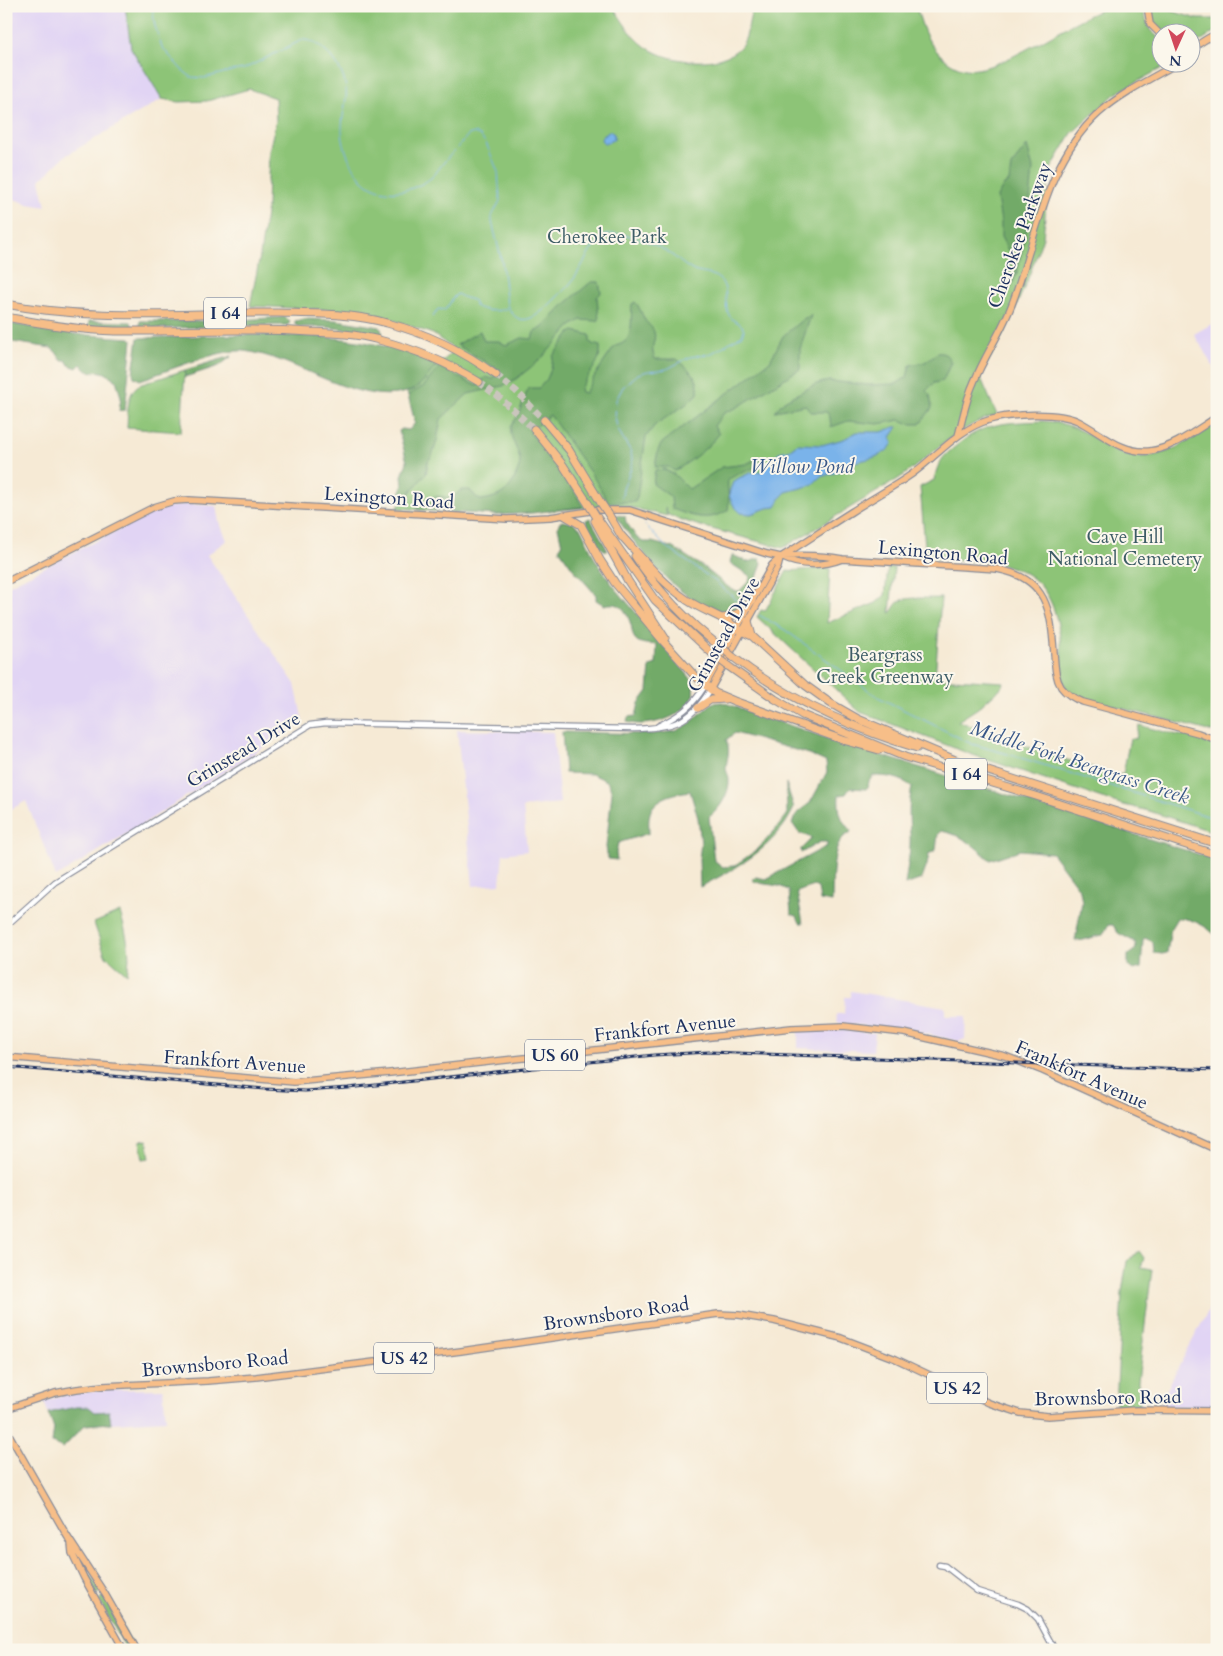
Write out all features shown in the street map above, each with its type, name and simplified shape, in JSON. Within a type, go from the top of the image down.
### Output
[{"type":"highway","name":"I 64","points":[[6,304],[106,315],[245,313],[363,318],[396,325],[440,342],[464,354],[496,375]]},
{"type":"highway","name":"I 64","points":[[6,317],[53,326],[113,331],[244,330],[347,334],[378,339],[432,357],[479,382]]},
{"type":"highway","name":"I 64","points":[[544,420],[569,450],[643,568],[691,622],[733,657],[771,684],[832,718],[871,733],[1217,844]]},
{"type":"highway","name":"I 64","points":[[534,429],[563,465],[594,516],[655,600],[716,657],[775,700],[802,715],[905,757],[1027,793],[1217,855]]},
{"type":"highway","points":[[564,515],[581,525],[615,583],[676,655],[707,688],[729,699],[843,740],[905,757]]},
{"type":"highway","points":[[594,516],[621,569],[676,655]]},
{"type":"highway","points":[[620,534],[674,590],[702,609],[752,636],[789,672],[830,703],[858,719],[949,758]]},
{"type":"highway","points":[[721,618],[739,614],[752,601]]},
{"type":"highway","points":[[748,621],[752,636]]},
{"type":"highway","points":[[698,708],[710,700],[729,699]]},
{"type":"main road","points":[[1147,6],[1150,24]]},
{"type":"main road","points":[[1200,43],[1217,33]]},
{"type":"main road","name":"Cherokee Parkway","points":[[958,436],[974,380],[1012,305],[1047,192],[1065,155],[1086,127],[1107,106],[1163,72]]},
{"type":"main road","name":"Grinstead Drive","points":[[707,688],[772,565],[781,557],[912,474],[958,436],[974,426],[989,420],[1002,418],[1052,414],[1077,421],[1123,448],[1150,451],[1169,445],[1217,417]]},
{"type":"main road","name":"Lexington Road","points":[[6,582],[150,509],[178,500],[483,518],[537,518],[614,509],[639,512],[781,557],[792,563],[822,564],[842,560],[997,569],[1020,576],[1034,587],[1046,604],[1052,622],[1056,674],[1060,685],[1067,694],[1084,702],[1198,733],[1217,740]]},
{"type":"main road","name":"Grinstead Drive","points":[[739,630],[748,621],[778,567],[781,557]]},
{"type":"main road","name":"Frankfort Avenue","points":[[6,1058],[294,1082],[346,1078],[791,1028],[843,1026],[911,1034],[1006,1056],[1217,1150]]},
{"type":"main road","name":"Brownsboro Road","points":[[6,1409],[50,1394],[77,1389],[256,1377],[731,1314],[810,1329],[855,1342],[896,1359],[989,1403],[1020,1413],[1048,1416],[1131,1410],[1217,1411]]},
{"type":"main road","points":[[6,1429],[71,1543],[105,1594],[137,1650]]},
{"type":"main road","points":[[71,1543],[72,1552],[84,1578],[124,1650]]},
{"type":"street","name":"Grinstead Drive","points":[[6,926],[55,882],[310,725],[326,723],[633,729],[669,726],[679,722],[698,708],[707,688]]},
{"type":"street","name":"Grinstead Drive","points":[[655,727],[674,719],[687,709],[707,688]]},
{"type":"street","points":[[939,1565],[945,1566],[977,1591],[1028,1609],[1036,1617],[1055,1650]]},
{"type":"shaded area","points":[[6,6],[125,6],[131,48],[162,99],[65,156],[40,180],[46,207],[28,204],[6,196]]},
{"type":"shaded area","points":[[1217,321],[1217,373],[1194,334]]},
{"type":"shaded area","points":[[184,504],[216,506],[219,522],[227,540],[207,555],[295,684],[303,722],[56,877],[26,801],[6,812],[6,587],[153,512]]},
{"type":"shaded area","points":[[457,730],[553,732],[560,803],[523,807],[527,851],[503,854],[500,884],[473,886]]},
{"type":"shaded area","points":[[851,991],[945,1007],[945,1016],[966,1016],[965,1039],[959,1041],[908,1030],[839,1023],[836,1014],[844,1014],[845,997],[851,997]]},
{"type":"shaded area","points":[[826,1029],[875,1033],[873,1051],[798,1048],[798,1030]]},
{"type":"shaded area","points":[[1217,1294],[1217,1407],[1163,1406],[1161,1403],[1166,1391]]},
{"type":"shaded area","points":[[163,1389],[166,1420],[111,1423],[109,1411],[95,1412],[89,1407],[76,1407],[48,1413],[44,1401],[71,1394],[106,1390]]},
{"type":"green space","name":"Cherokee Park","points":[[125,6],[613,6],[633,35],[651,50],[677,59],[706,61],[732,54],[741,46],[746,37],[752,10],[755,6],[916,6],[924,32],[942,57],[960,68],[979,69],[1014,56],[1074,23],[1107,8],[1141,6],[1150,30],[1150,72],[1155,72],[1115,94],[1072,133],[1049,172],[1043,238],[1007,327],[980,376],[997,415],[969,426],[945,442],[898,479],[783,548],[697,525],[668,515],[665,507],[667,516],[621,505],[498,515],[397,508],[425,474],[432,446],[407,393],[455,350],[433,334],[382,316],[358,311],[250,306],[267,206],[269,151],[276,121],[275,98],[249,89],[207,101],[179,102],[162,99],[131,48]]},
{"type":"green space","points":[[1150,6],[1156,6],[1197,19],[1217,19],[1217,30],[1200,41],[1200,22],[1153,22]]},
{"type":"green space","points":[[1027,146],[1033,168],[1028,223],[1017,273],[1010,289],[1005,289],[1011,256],[1001,237],[997,197],[1004,185],[1009,182],[1011,166]]},
{"type":"green space","points":[[591,282],[599,282],[601,293],[597,297],[599,320],[581,320],[571,326],[540,360],[516,379],[503,386],[468,394],[441,419],[437,441],[432,456],[428,461],[426,474],[406,497],[400,493],[403,486],[402,476],[407,462],[399,431],[402,429],[409,430],[415,423],[408,395],[424,386],[439,367],[472,384],[477,385],[486,377],[493,379],[499,370],[457,345],[480,331],[484,341],[498,341],[506,345],[522,338],[532,339],[534,332],[542,328],[565,304]]},
{"type":"green space","points":[[635,302],[655,335],[653,354],[655,359],[677,359],[693,374],[697,382],[698,394],[655,425],[646,437],[635,502],[608,502],[594,478],[550,415],[530,434],[539,441],[553,458],[571,485],[582,507],[498,515],[417,510],[418,504],[437,496],[451,499],[461,490],[470,490],[481,500],[493,498],[503,493],[514,481],[520,463],[511,435],[511,427],[517,417],[528,388],[539,388],[547,379],[553,356],[570,333],[574,331],[590,335],[592,344],[600,346],[599,358],[580,389],[581,392],[585,393],[615,346],[622,344],[629,335],[631,330],[632,304]]},
{"type":"green space","points":[[811,315],[800,349],[800,369],[736,408],[724,413],[714,426],[719,434],[693,459],[675,471],[668,467],[655,467],[658,450],[662,443],[770,361],[783,336],[803,319]]},
{"type":"green space","points":[[285,317],[290,322],[288,325],[238,326],[218,323],[206,327],[140,329],[140,321],[223,321]]},
{"type":"green space","points":[[304,319],[336,320],[380,327],[383,334],[326,327],[299,327],[295,325],[295,321]]},
{"type":"green space","points":[[89,321],[131,322],[133,327],[132,329],[88,327]]},
{"type":"green space","points":[[6,323],[75,334],[130,338],[132,340],[125,410],[119,411],[121,397],[116,380],[104,373],[90,372],[81,364],[77,368],[69,365],[66,360],[61,360],[51,348],[6,341]]},
{"type":"green space","points":[[225,335],[306,336],[359,341],[385,346],[437,364],[416,388],[407,392],[387,395],[366,393],[346,387],[284,362],[243,351],[232,351],[206,357],[140,380],[134,377],[138,338]]},
{"type":"green space","points":[[937,353],[946,354],[951,362],[943,381],[934,383],[926,391],[930,395],[932,408],[920,424],[909,424],[900,420],[878,424],[848,421],[831,427],[827,412],[810,412],[806,405],[775,411],[784,401],[816,384],[829,381],[869,385],[896,384],[907,377],[910,365],[925,362]]},
{"type":"green space","points":[[232,356],[219,366],[185,377],[185,370]]},
{"type":"green space","points":[[185,370],[181,432],[127,428],[128,404],[132,393],[139,385]]},
{"type":"green space","name":"Cave Hill National Cemetery","points":[[1043,421],[1060,423],[1075,428],[1119,452],[1134,456],[1148,456],[1176,448],[1217,424],[1217,733],[1083,698],[1071,692],[1066,688],[1063,680],[1061,645],[1056,617],[1046,593],[1038,582],[1027,574],[1005,565],[926,558],[920,487],[934,480],[939,464],[944,457],[967,438],[987,428],[1007,423]]},
{"type":"green space","points":[[760,459],[760,464],[728,480],[728,510],[714,516],[693,516],[672,509],[671,497],[653,484],[655,470],[664,469],[675,475],[689,489],[722,467],[746,464]]},
{"type":"green space","points":[[615,515],[625,516],[626,522],[637,538],[643,542],[652,542],[674,548],[706,569],[732,590],[739,591],[749,581],[750,576],[730,563],[732,555],[749,562],[760,559],[762,563],[755,584],[741,607],[731,614],[714,610],[697,602],[680,591],[650,561]]},
{"type":"green space","points":[[590,518],[607,551],[595,543],[589,534],[586,520]]},
{"type":"green space","points":[[562,521],[574,523],[581,529],[595,559],[612,584],[693,681],[693,697],[689,704],[674,716],[644,724],[627,722],[628,717],[636,716],[639,703],[648,691],[650,666],[656,664],[657,645],[642,643],[635,639],[624,609],[614,604],[604,605],[596,600],[596,595],[573,569],[559,549],[562,545],[558,527]]},
{"type":"green space","name":"Beargrass Creek Greenway","points":[[888,567],[894,568],[890,613],[897,603],[904,599],[941,598],[935,678],[1004,682],[1003,686],[978,708],[958,721],[1050,755],[1118,775],[1123,774],[1130,738],[1136,739],[1139,725],[1208,741],[1217,746],[1217,833],[1149,811],[1120,804],[970,754],[860,712],[757,617],[761,610],[765,611],[787,571],[830,568],[827,623],[876,603],[885,595]]},
{"type":"green space","points":[[722,702],[835,741],[1217,860],[1217,937],[1199,923],[1177,918],[1171,928],[1167,953],[1154,953],[1153,942],[1145,938],[1143,941],[1141,968],[1133,970],[1128,966],[1128,955],[1136,949],[1135,942],[1118,933],[1113,925],[1108,925],[1103,935],[1075,941],[1082,902],[1080,890],[1052,853],[1020,850],[990,860],[967,841],[941,831],[938,834],[936,850],[929,854],[922,879],[905,885],[910,846],[909,810],[912,787],[898,779],[878,776],[873,776],[866,789],[850,788],[846,794],[839,795],[840,814],[844,823],[851,831],[838,844],[834,864],[832,902],[820,900],[818,888],[814,886],[797,892],[803,923],[800,923],[797,916],[791,914],[789,891],[780,886],[752,880],[756,877],[766,879],[827,846],[827,842],[820,842],[801,853],[801,849],[812,838],[799,833],[792,823],[798,812],[810,803],[827,772],[826,762],[806,753],[735,733],[726,740],[728,751],[726,768],[729,779],[728,790],[717,810],[709,817],[714,860],[723,867],[734,866],[758,849],[787,815],[786,783],[794,808],[777,834],[766,845],[741,864],[700,887],[699,859],[701,843],[698,818],[690,791],[667,797],[656,803],[649,815],[649,833],[618,843],[617,860],[608,859],[606,847],[612,792],[607,781],[592,774],[565,773],[562,732],[651,734],[676,731],[690,723],[712,703]]},
{"type":"green space","points":[[120,912],[129,950],[127,974],[105,955],[94,923]]},
{"type":"green space","points":[[147,1140],[150,1158],[143,1159],[140,1141]]},
{"type":"green space","points":[[1139,1251],[1144,1258],[1141,1267],[1152,1269],[1138,1381],[1140,1405],[1116,1406],[1122,1292],[1127,1261]]},
{"type":"green space","points":[[76,1407],[89,1407],[95,1412],[109,1411],[111,1423],[85,1425],[63,1448],[52,1443],[54,1428],[48,1413]]},
{"type":"green space","points":[[74,1550],[101,1592],[100,1593],[96,1594]]},
{"type":"green space","points":[[105,1597],[135,1650],[127,1650],[99,1600]]},
{"type":"water","points":[[610,131],[614,134],[614,139],[604,143],[601,140],[602,137]]},
{"type":"water","name":"Willow Pond","points":[[898,427],[891,437],[893,443],[884,452],[873,458],[847,464],[844,469],[820,477],[812,485],[786,492],[776,507],[751,514],[741,513],[734,506],[729,496],[733,482],[750,473],[762,471],[779,452],[789,450],[797,444],[822,445],[844,439],[857,432],[882,432]]},
{"type":"waterway","name":"Middle Fork Beargrass Creek","points":[[152,6],[155,26],[162,47],[181,69],[191,77],[204,78],[244,69],[302,40],[311,41],[330,55],[338,66],[345,85],[346,98],[342,130],[346,152],[360,177],[376,189],[401,191],[424,183],[433,176],[468,135],[474,133],[480,136],[486,143],[498,172],[500,201],[492,216],[492,222],[502,262],[507,305],[512,314],[518,318],[524,320],[537,315],[571,283],[595,244],[604,236],[611,234],[628,235],[655,245],[694,271],[719,279],[724,287],[727,311],[743,327],[742,335],[712,353],[690,357],[667,369],[638,374],[623,387],[616,400],[615,418],[618,430],[630,450],[632,458],[631,468],[622,497]]},
{"type":"waterway","points":[[433,317],[438,309],[445,310],[457,294],[473,300],[475,306],[483,309],[495,311],[507,308]]},
{"type":"waterway","name":"Middle Fork Beargrass Creek","points":[[645,525],[665,546],[715,581],[742,605]]},
{"type":"waterway","name":"Middle Fork Beargrass Creek","points":[[759,615],[785,630],[878,697],[972,744],[1217,819]]},
{"type":"tunnel","points":[[496,375],[516,391],[544,420]]},
{"type":"tunnel","points":[[479,382],[534,429]]},
{"type":"railway","points":[[6,1067],[305,1091],[654,1055],[709,1052],[1217,1070]]}]
